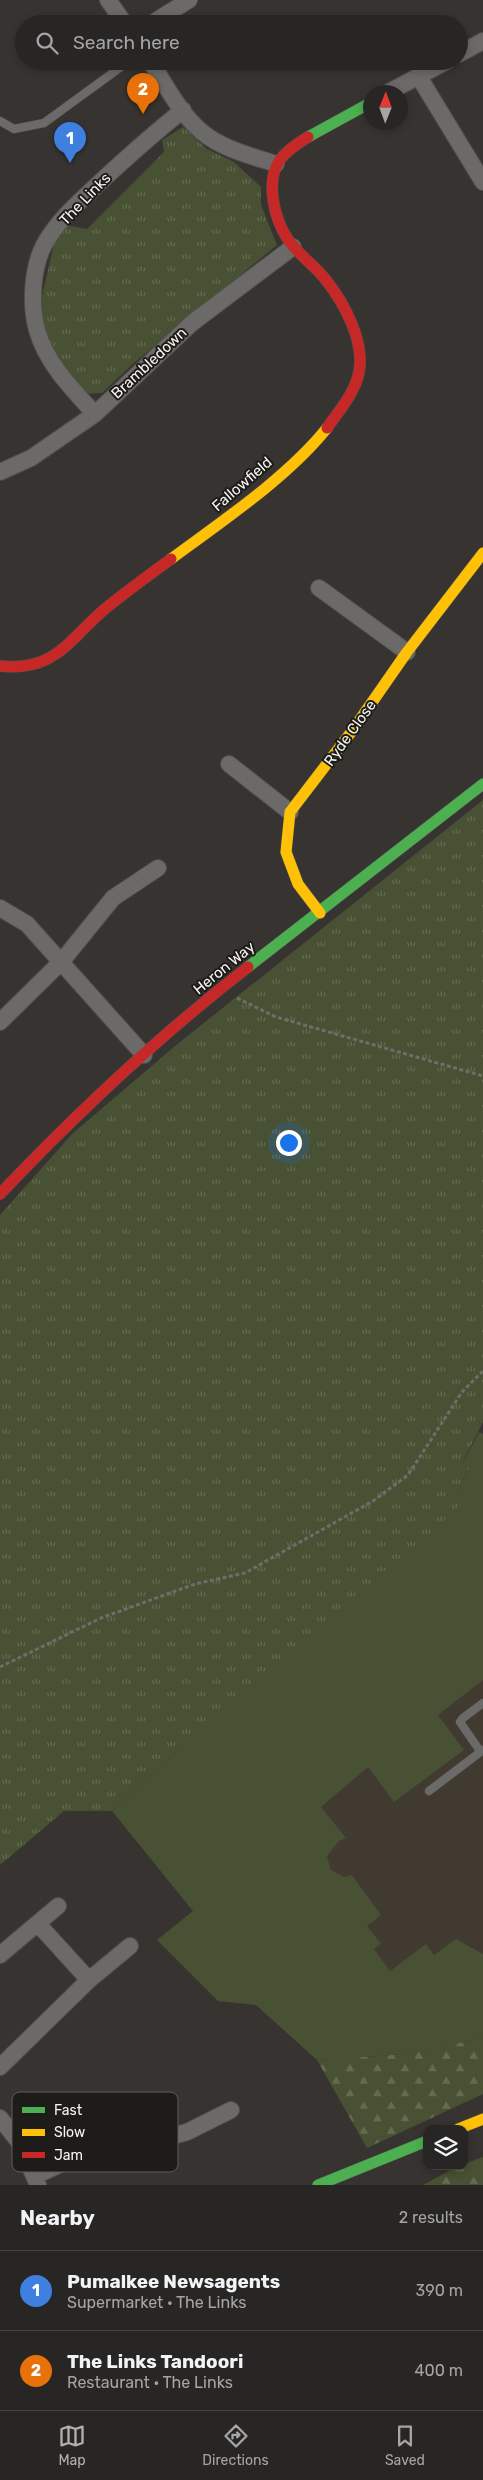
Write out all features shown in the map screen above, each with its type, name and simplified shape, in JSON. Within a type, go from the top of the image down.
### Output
[{"type":"street","points":[[108,0],[119,15]]},
{"type":"street","points":[[165,15],[188,0]]},
{"type":"street","points":[[468,49],[483,41]]},
{"type":"street","points":[[156,70],[183,110],[202,133],[234,150],[276,164],[300,141],[363,107]]},
{"type":"street","points":[[403,85],[431,70]]},
{"type":"street","points":[[419,77],[483,182]]},
{"type":"street","name":"The Links","points":[[95,414],[59,374],[37,331],[33,299],[36,270],[44,245],[68,212],[134,151],[183,110]]},
{"type":"street","name":"Fallowfield","points":[[0,666],[18,669],[40,663],[59,654],[105,609],[160,566],[212,530],[261,489],[308,446],[332,421],[353,394],[359,372],[359,346],[344,311],[327,281],[293,247],[277,221],[273,190],[276,164]]},
{"type":"street","name":"Brambledown","points":[[0,472],[30,458],[95,414],[192,323],[293,247]]},
{"type":"street","name":"Ryde Close","points":[[290,812],[352,731],[407,652],[483,553]]},
{"type":"street","points":[[319,588],[407,652]]},
{"type":"street","points":[[228,764],[290,812],[286,852],[298,884],[320,913]]},
{"type":"street","name":"Heron Way","points":[[0,1194],[42,1150],[144,1055],[224,985],[320,913],[483,784]]},
{"type":"street","points":[[0,1022],[62,961],[113,898],[158,868]]},
{"type":"street","points":[[0,908],[27,924],[144,1055]]},
{"type":"street","points":[[0,1955],[58,1906]]},
{"type":"street","points":[[38,1924],[89,1980]]},
{"type":"street","points":[[0,2067],[89,1980],[130,1946]]},
{"type":"street","points":[[178,2135],[231,2110]]},
{"type":"street","points":[[0,2118],[12,2133]]},
{"type":"street","points":[[468,2125],[483,2119]]},
{"type":"street","points":[[318,2185],[423,2143]]},
{"type":"street","points":[[37,2180],[51,2172]]},
{"type":"lane","points":[[0,121],[14,129],[44,123],[117,70]]},
{"type":"lane","points":[[429,1791],[481,1751],[460,1722],[462,1718],[483,1703]]},
{"type":"path","points":[[224,985],[238,999],[276,1018],[483,1076]]},
{"type":"path","points":[[0,1667],[101,1618],[195,1584],[245,1573],[373,1501],[408,1475],[462,1392],[483,1371]]},
{"type":"shaded area","points":[[483,1509],[483,2094],[367,2148],[317,2060],[256,2005],[218,2001],[157,1940],[193,1911],[112,1811]]},
{"type":"green space","points":[[183,127],[207,149],[234,162],[261,187],[261,205],[277,245],[135,362],[102,393],[86,394],[53,354],[39,309],[54,244],[65,225],[87,229],[164,152],[162,140]]},
{"type":"green space","points":[[483,800],[483,1422],[463,1462],[470,1466],[457,1492],[467,1499],[288,1663],[179,1749],[112,1811],[64,1811],[0,1865],[0,1215],[72,1134],[175,1046]]},
{"type":"green space","points":[[479,1432],[483,1434],[483,1680],[438,1715],[464,1750],[394,1802],[368,1767],[321,1807],[346,1838],[339,1841],[327,1856],[331,1870],[344,1877],[352,1875],[381,1915],[367,1926],[381,1944],[374,1949],[390,1971],[426,1944],[434,1955],[456,1939],[483,1954],[483,2038],[408,2054],[317,2060],[256,2005],[218,2001],[157,1940],[193,1911],[112,1811],[179,1749],[466,1498],[457,1492],[470,1466],[463,1463]]},
{"type":"green space","points":[[483,2038],[483,2094],[367,2148],[317,2060],[408,2054]]},
{"type":"green space","points":[[483,2157],[483,2185],[423,2185],[451,2170],[468,2170],[468,2163]]},
{"type":"traffic: fast","points":[[308,137],[363,107]]},
{"type":"traffic: fast","points":[[248,967],[483,784]]},
{"type":"traffic: fast","points":[[318,2185],[423,2143]]},
{"type":"traffic: slow","points":[[171,559],[274,481],[327,428]]},
{"type":"traffic: slow","points":[[320,913],[298,884],[286,852],[290,812],[352,731],[407,652],[483,553]]},
{"type":"traffic: slow","points":[[468,2125],[483,2119]]},
{"type":"traffic: jam","points":[[308,137],[279,161],[275,170],[272,191],[276,213],[284,233],[293,246],[333,289],[346,311],[356,335],[360,360],[357,380],[346,402],[327,428]]},
{"type":"traffic: jam","points":[[0,666],[19,667],[35,664],[60,651],[106,608],[171,559]]},
{"type":"traffic: jam","points":[[0,1194],[59,1134],[151,1047],[248,967]]},
{"type":"place","name":"The Links Tandoori","points":[[143,114]]},
{"type":"place","name":"Pumalkee Newsagents","points":[[70,163]]}]
